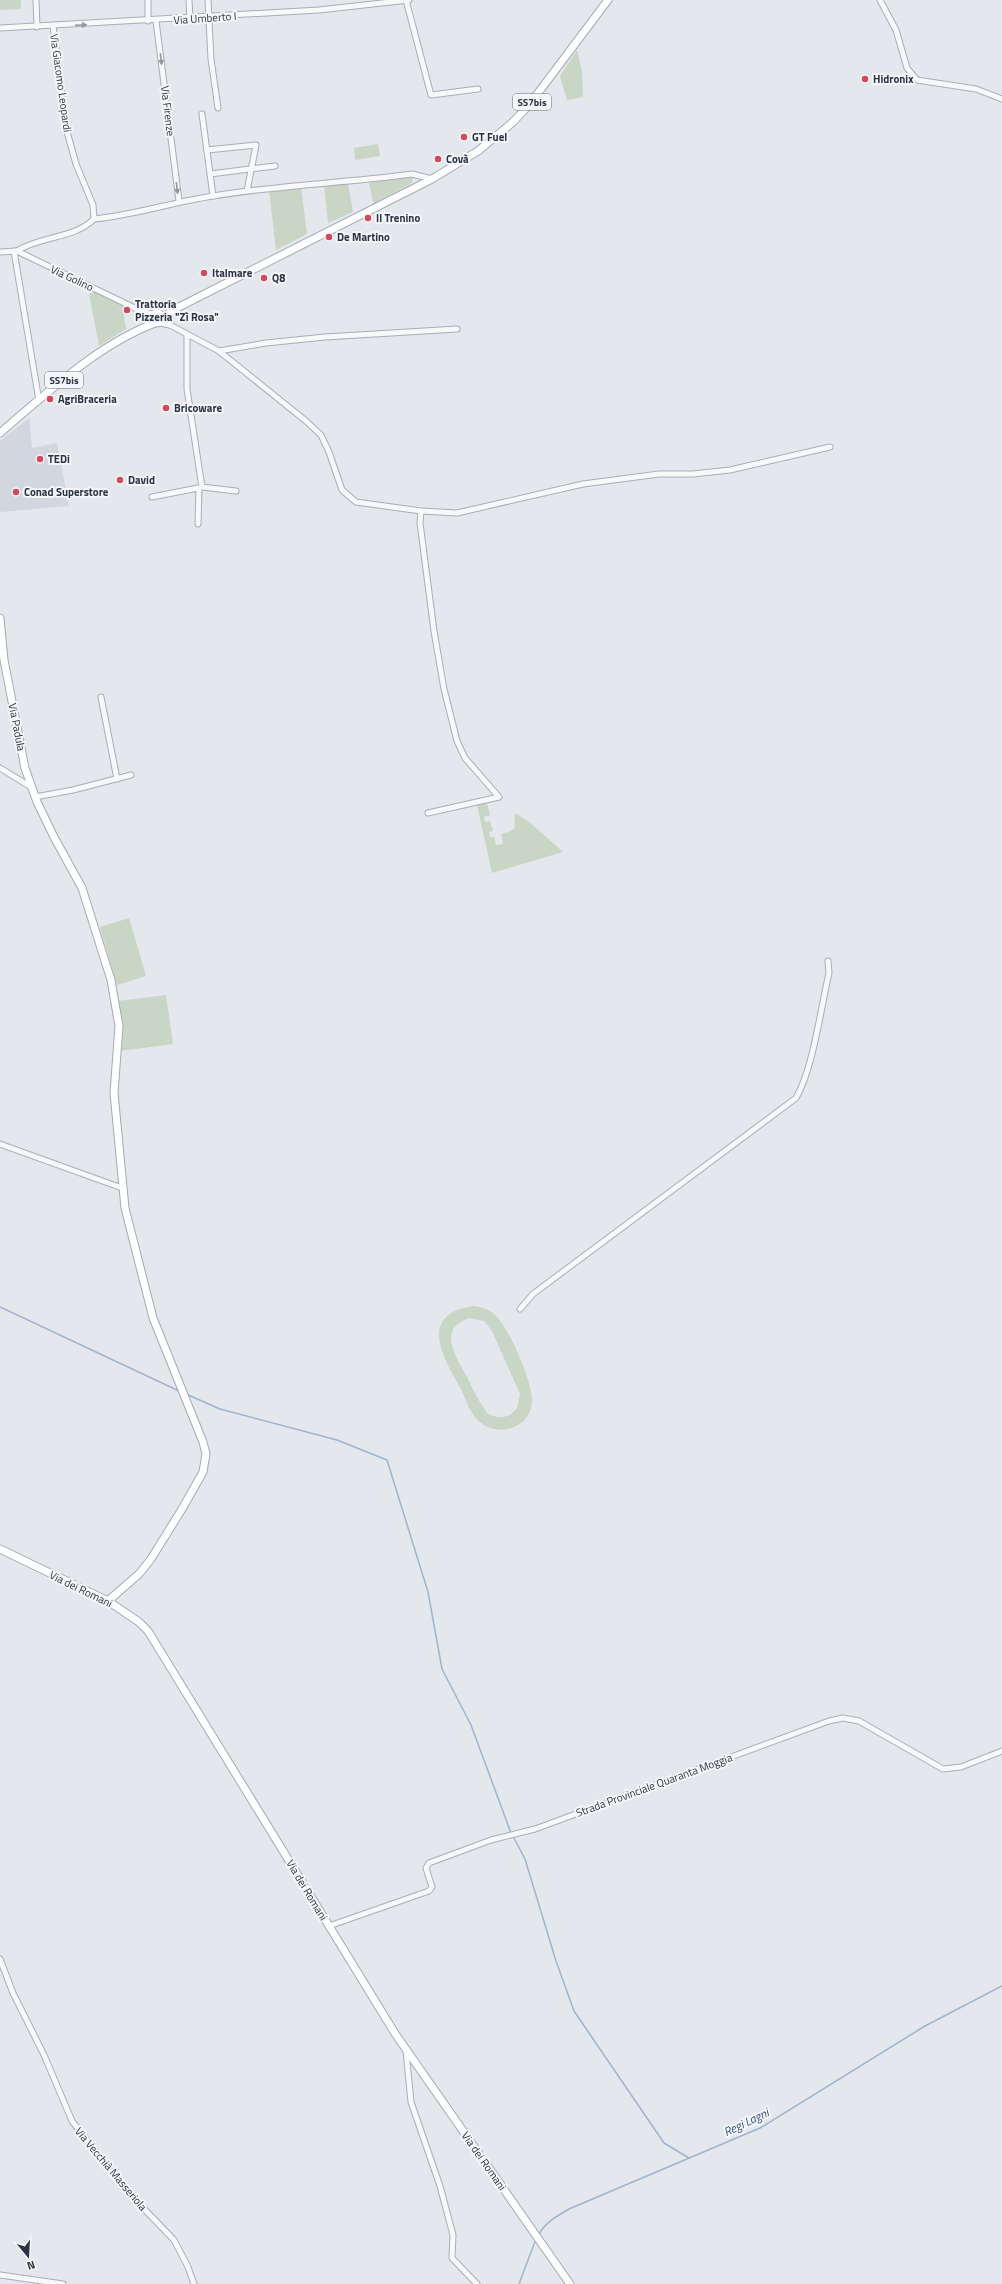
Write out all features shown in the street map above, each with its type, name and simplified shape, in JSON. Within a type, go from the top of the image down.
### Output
[{"type":"main road","name":"SS7bis","points":[[0,433],[99,353],[157,318],[432,179],[478,151],[513,122],[546,85],[608,0]]},
{"type":"main road","name":"Via Padula","points":[[0,618],[4,660],[25,768],[31,788],[66,860],[82,888],[111,980],[119,1026],[114,1093],[122,1188],[130,1228],[153,1318],[204,1442],[206,1454],[203,1472],[151,1559],[139,1574],[108,1601]]},
{"type":"main road","name":"Via dei Romani","points":[[0,1549],[108,1601],[139,1622],[157,1643],[406,2051],[530,2225],[570,2284]]},
{"type":"street","points":[[36,0],[37,27]]},
{"type":"street","points":[[148,0],[148,21]]},
{"type":"street","points":[[189,0],[190,19]]},
{"type":"street","points":[[208,0],[211,59],[218,108]]},
{"type":"street","points":[[407,0],[431,95],[478,89]]},
{"type":"street","name":"Via Umberto I","points":[[0,28],[190,19],[319,10],[407,0]]},
{"type":"street","points":[[880,0],[896,30],[907,68],[917,80],[976,89],[1000,98]]},
{"type":"street","name":"Via Firenze","points":[[156,21],[179,201]]},
{"type":"street","name":"Via Giacomo Leopardi","points":[[53,26],[66,128],[76,164],[93,205],[94,219]]},
{"type":"street","points":[[202,114],[213,196]]},
{"type":"street","points":[[207,150],[256,145],[247,191]]},
{"type":"street","points":[[210,174],[275,166]]},
{"type":"street","points":[[39,401],[15,251],[30,243],[80,229],[94,219],[124,215],[179,201],[247,191],[412,174],[432,179]]},
{"type":"street","name":"Via Golino","points":[[0,252],[15,251],[157,318],[219,351],[321,435],[330,452],[339,484],[349,498],[356,502],[421,511],[458,513],[583,484],[659,474],[693,474],[730,470],[830,448]]},
{"type":"street","points":[[170,325],[173,311]]},
{"type":"street","points":[[219,351],[259,344],[325,337],[457,329]]},
{"type":"street","points":[[187,334],[187,390],[200,488],[198,524]]},
{"type":"street","points":[[152,497],[200,488],[236,491]]},
{"type":"street","points":[[421,511],[420,523],[434,631],[444,689],[457,742],[465,758],[499,797],[428,813]]},
{"type":"street","points":[[101,697],[117,779]]},
{"type":"street","points":[[0,768],[31,788]]},
{"type":"street","points":[[35,797],[67,792],[131,775]]},
{"type":"street","points":[[520,1309],[533,1294],[796,1098],[800,1091],[812,1048],[829,973],[828,962]]},
{"type":"street","points":[[0,1144],[122,1188]]},
{"type":"street","name":"Strada Provinciale Quaranta Moggia","points":[[329,1926],[422,1895],[432,1887],[426,1869],[428,1864],[514,1833],[527,1832],[829,1721],[843,1718],[859,1721],[872,1727],[943,1769],[961,1767],[1002,1751]]},
{"type":"street","name":"Via Vecchià Masseriola","points":[[0,1959],[13,1993],[44,2055],[72,2121],[124,2188],[174,2240],[188,2267],[194,2284]]},
{"type":"street","points":[[406,2051],[411,2102],[440,2186],[451,2228],[453,2241],[452,2258],[477,2284]]},
{"type":"street","points":[[0,2275],[63,2284]]},
{"type":"shaded area","points":[[29,418],[32,448],[57,443],[69,506],[0,512],[0,441]]},
{"type":"green space","points":[[0,0],[21,0],[21,9],[0,10]]},
{"type":"green space","points":[[577,50],[582,71],[583,97],[567,100],[560,76]]},
{"type":"green space","points":[[378,144],[380,156],[355,160],[354,148]]},
{"type":"green space","points":[[410,176],[413,178],[412,183],[375,203],[373,202],[369,182]]},
{"type":"green space","points":[[348,183],[353,212],[328,223],[324,185]]},
{"type":"green space","points":[[301,187],[307,234],[276,250],[269,190]]},
{"type":"green space","points":[[94,289],[122,303],[126,329],[99,346],[89,293],[92,293]]},
{"type":"green space","points":[[487,803],[490,815],[484,817],[485,822],[490,821],[493,831],[489,832],[490,837],[494,837],[496,845],[503,844],[501,834],[514,829],[515,813],[528,821],[563,852],[492,873],[477,805]]},
{"type":"green space","points":[[129,918],[146,976],[117,985],[100,927]]},
{"type":"green space","points":[[166,995],[173,1044],[120,1051],[122,1026],[118,1001]]},
{"type":"green space","points":[[474,1306],[480,1307],[495,1315],[507,1331],[520,1357],[532,1395],[531,1410],[526,1419],[518,1425],[504,1430],[489,1428],[477,1420],[467,1403],[442,1352],[439,1339],[440,1328],[445,1318],[456,1311]],"holes":[[[470,1318],[484,1321],[492,1331],[520,1394],[517,1408],[511,1414],[504,1417],[495,1417],[487,1413],[458,1361],[452,1344],[451,1336],[454,1329],[460,1323]]]},
{"type":"waterway","points":[[0,1307],[179,1391]]},
{"type":"waterway","points":[[186,1394],[220,1409],[337,1440],[387,1460],[428,1592],[442,1669],[471,1725],[511,1833]]},
{"type":"waterway","points":[[513,1836],[525,1859],[556,1961],[574,2011],[664,2143],[689,2158]]},
{"type":"waterway","name":"Regi Lagni","points":[[539,2234],[548,2223],[569,2209],[760,2128],[925,2026],[1002,1986]]},
{"type":"waterway","name":"Regi Lagni","points":[[519,2284],[536,2239]]},
{"type":"place","name":"Hidronix","points":[[865,79]]},
{"type":"place","name":"GT Fuel","points":[[464,137]]},
{"type":"place","name":"Covà","points":[[438,159]]},
{"type":"place","name":"Il Trenino","points":[[368,218]]},
{"type":"place","name":"De Martino","points":[[329,237]]},
{"type":"place","name":"Italmare","points":[[204,273]]},
{"type":"place","name":"Q8","points":[[264,278]]},
{"type":"place","name":"Trattoria Pizzeria \"Zì Rosa\"","points":[[127,310]]},
{"type":"place","name":"AgriBraceria","points":[[50,399]]},
{"type":"place","name":"Bricoware","points":[[166,408]]},
{"type":"place","name":"TEDi","points":[[40,459]]},
{"type":"place","name":"David","points":[[120,480]]},
{"type":"place","name":"Conad Superstore","points":[[16,492]]}]
